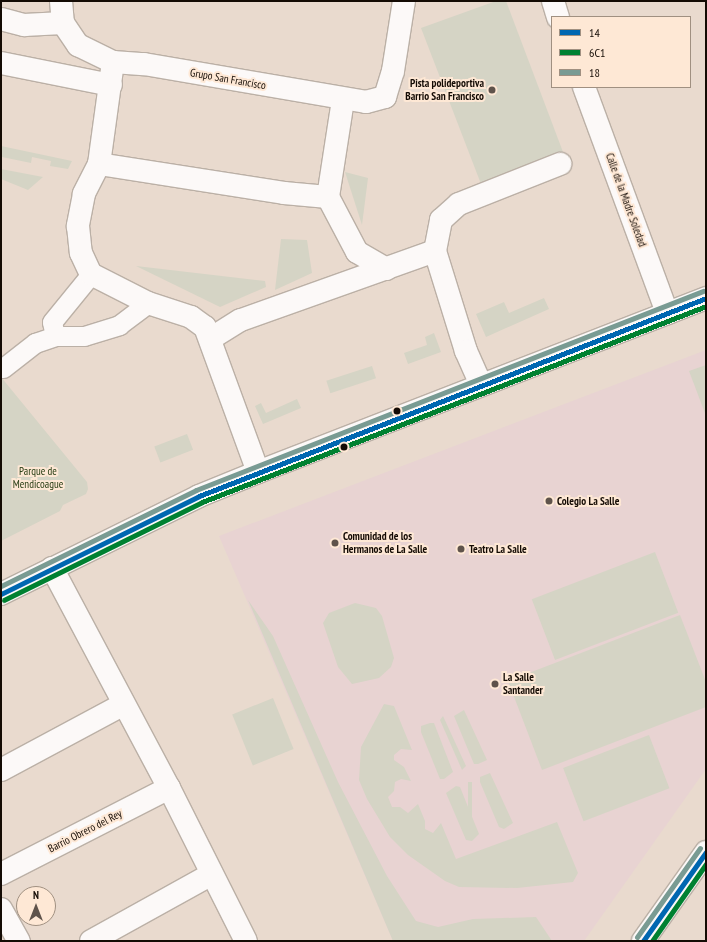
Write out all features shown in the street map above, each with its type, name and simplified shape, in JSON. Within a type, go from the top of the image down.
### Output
[{"type":"street","name":"Grupo San Francisco","points":[[62,1],[64,23],[78,45],[113,62],[144,64],[343,100],[366,102],[385,97],[393,71],[404,1]]},
{"type":"street","points":[[552,1],[558,16]]},
{"type":"street","points":[[1,19],[24,25],[64,23]]},
{"type":"street","points":[[113,62],[99,164],[84,194],[78,226],[82,253],[91,274],[148,303],[191,317],[205,327],[258,472]]},
{"type":"street","points":[[1,63],[111,85]]},
{"type":"street","name":"Calle de la Madre Soledad","points":[[584,88],[667,314]]},
{"type":"street","points":[[343,100],[328,197],[357,252],[387,269]]},
{"type":"street","points":[[99,164],[284,193],[328,197]]},
{"type":"street","points":[[481,384],[466,351],[435,251],[441,220],[459,204],[560,164]]},
{"type":"street","points":[[210,339],[241,320],[435,251]]},
{"type":"street","points":[[1,594],[199,496],[481,384],[706,298]]},
{"type":"street","points":[[52,568],[122,705],[169,788],[246,941]]},
{"type":"street","points":[[1,770],[122,705]]},
{"type":"street","name":"Barrio Obrero del Rey","points":[[1,874],[169,788]]},
{"type":"street","points":[[643,941],[706,852]]},
{"type":"street","points":[[91,941],[212,874]]},
{"type":"street","points":[[1,909],[19,941]]},
{"type":"lane","points":[[55,336],[52,322],[91,274]]},
{"type":"lane","points":[[3,368],[35,343],[55,336],[84,336],[119,324],[148,303]]},
{"type":"shaded area","name":"La Salle Santander","points":[[706,350],[706,769],[584,941],[393,941],[219,536]]},
{"type":"green space","name":"Pista polideportiva Barrio San Francisco","points":[[496,1],[506,1],[563,152],[481,184],[421,28]]},
{"type":"green space","points":[[1,146],[72,161],[68,169],[50,166],[51,161],[32,157],[31,163],[2,157]]},
{"type":"green space","points":[[1,169],[43,177],[28,190],[1,179]]},
{"type":"green space","points":[[345,172],[368,178],[362,225]]},
{"type":"green space","points":[[281,239],[307,240],[312,273],[275,290]]},
{"type":"green space","points":[[136,266],[265,281],[266,287],[220,307]]},
{"type":"green space","points":[[544,298],[549,309],[486,337],[476,314],[504,302],[509,313]]},
{"type":"green space","points":[[434,333],[441,352],[408,364],[404,353],[427,345],[425,337]]},
{"type":"green space","points":[[706,365],[706,416],[689,371]]},
{"type":"green space","points":[[372,366],[376,378],[330,393],[326,381]]},
{"type":"green space","name":"Parque de Mendicoague","points":[[1,377],[87,482],[88,489],[86,494],[63,505],[60,511],[1,541]]},
{"type":"green space","points":[[297,399],[301,408],[263,424],[255,406],[261,403],[266,413]]},
{"type":"green space","points":[[187,434],[193,450],[160,462],[154,447]]},
{"type":"green space","points":[[655,552],[678,613],[555,660],[532,599]]},
{"type":"green space","points":[[248,600],[273,636],[338,782],[387,876],[416,921],[438,927],[473,919],[536,917],[552,941],[393,941]]},
{"type":"green space","points":[[355,603],[376,608],[382,616],[394,658],[391,667],[379,678],[352,684],[338,667],[323,623],[329,613]]},
{"type":"green space","points":[[680,615],[706,682],[706,707],[542,770],[508,681]]},
{"type":"green space","points":[[273,698],[294,749],[253,765],[232,714]]},
{"type":"green space","points":[[384,704],[394,706],[412,750],[401,749],[394,755],[394,760],[404,767],[411,781],[401,779],[395,782],[394,791],[388,797],[392,807],[400,807],[408,813],[418,804],[425,821],[425,829],[433,833],[441,823],[456,859],[557,822],[578,873],[573,882],[517,888],[459,887],[445,881],[408,855],[390,837],[367,799],[359,780],[361,747]]},
{"type":"green space","points":[[464,710],[487,760],[478,764],[474,764],[454,716]]},
{"type":"green space","points":[[443,716],[466,766],[462,770],[440,720]]},
{"type":"green space","points":[[434,723],[453,772],[444,779],[440,779],[421,732],[421,726]]},
{"type":"green space","points":[[649,735],[669,788],[584,821],[563,768]]},
{"type":"green space","points":[[490,773],[513,823],[504,829],[499,827],[480,782],[480,777]]},
{"type":"green space","points":[[468,782],[472,782],[472,837],[468,837]]},
{"type":"green space","points":[[456,786],[460,787],[479,834],[472,841],[466,840],[446,793]]},
{"type":"transit line","name":"18","points":[[1,586],[196,490],[703,291]]},
{"type":"transit line","name":"14","points":[[1,594],[199,496],[706,298]]},
{"type":"transit line","name":"6C1","points":[[4,600],[202,502],[706,306]]},
{"type":"transit line","name":"18","points":[[637,937],[700,848]]},
{"type":"transit line","name":"14","points":[[643,941],[706,852]]},
{"type":"transit line","name":"6C1","points":[[652,941],[706,864]]},
{"type":"place","name":"Pista polideportiva Barrio San Francisco","points":[[492,90]]},
{"type":"place","name":"Colegio La Salle","points":[[549,501]]},
{"type":"place","name":"Comunidad de los Hermanos de La Salle","points":[[335,543]]},
{"type":"place","name":"Teatro La Salle","points":[[461,549]]},
{"type":"place","name":"La Salle Santander","points":[[495,684]]}]
